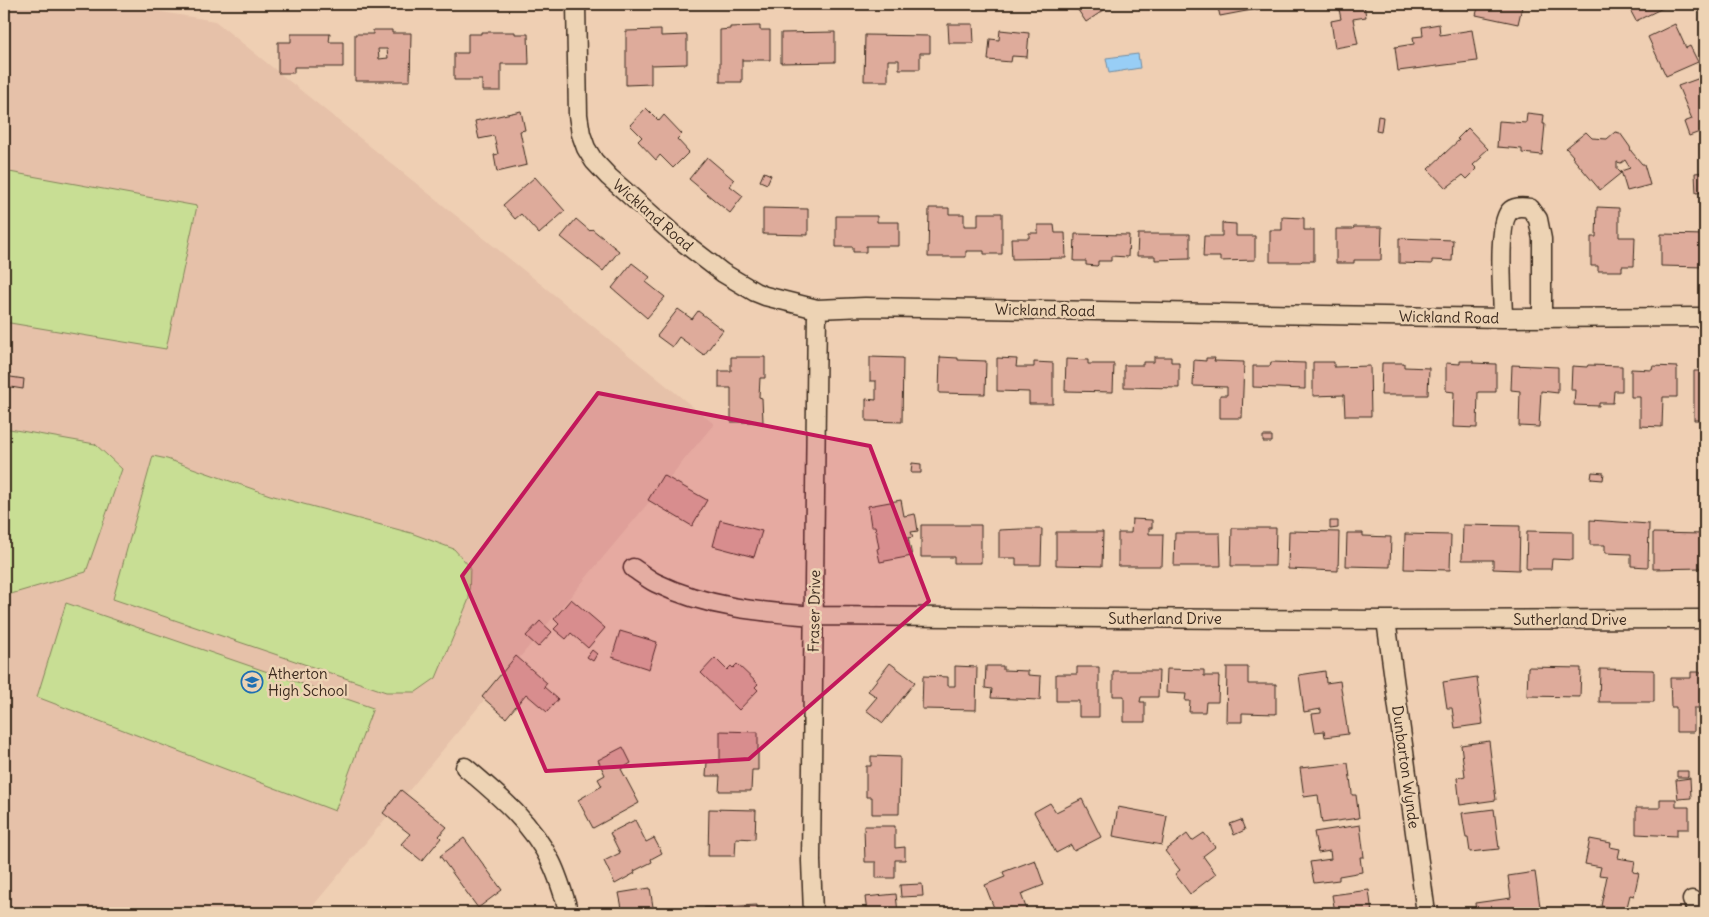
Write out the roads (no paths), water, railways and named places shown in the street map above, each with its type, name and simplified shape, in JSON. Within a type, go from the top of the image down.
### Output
[{"type":"street","name":"Wickland Road","points":[[576,4],[578,115],[581,134],[586,148],[594,161],[679,239],[723,273],[765,296],[817,309],[864,307],[1503,318],[1705,317]]},
{"type":"street","points":[[1503,318],[1502,235],[1505,218],[1512,210],[1522,207],[1530,208],[1538,219],[1542,239],[1542,317]]},
{"type":"street","name":"Fraser Drive","points":[[813,913],[811,861],[817,309]]},
{"type":"street","name":"Sutherland Drive","points":[[633,568],[656,583],[715,604],[763,612],[814,616],[1386,620],[1705,619]]},
{"type":"street","name":"Dunbarton Wynde","points":[[1386,620],[1426,913]]},
{"type":"street","points":[[465,767],[505,801],[536,836],[556,874],[569,913]]},
{"type":"water","points":[[1138,54],[1140,68],[1109,73],[1106,58]]},
{"type":"place","name":"Atherton High School","points":[[252,682]]}]
